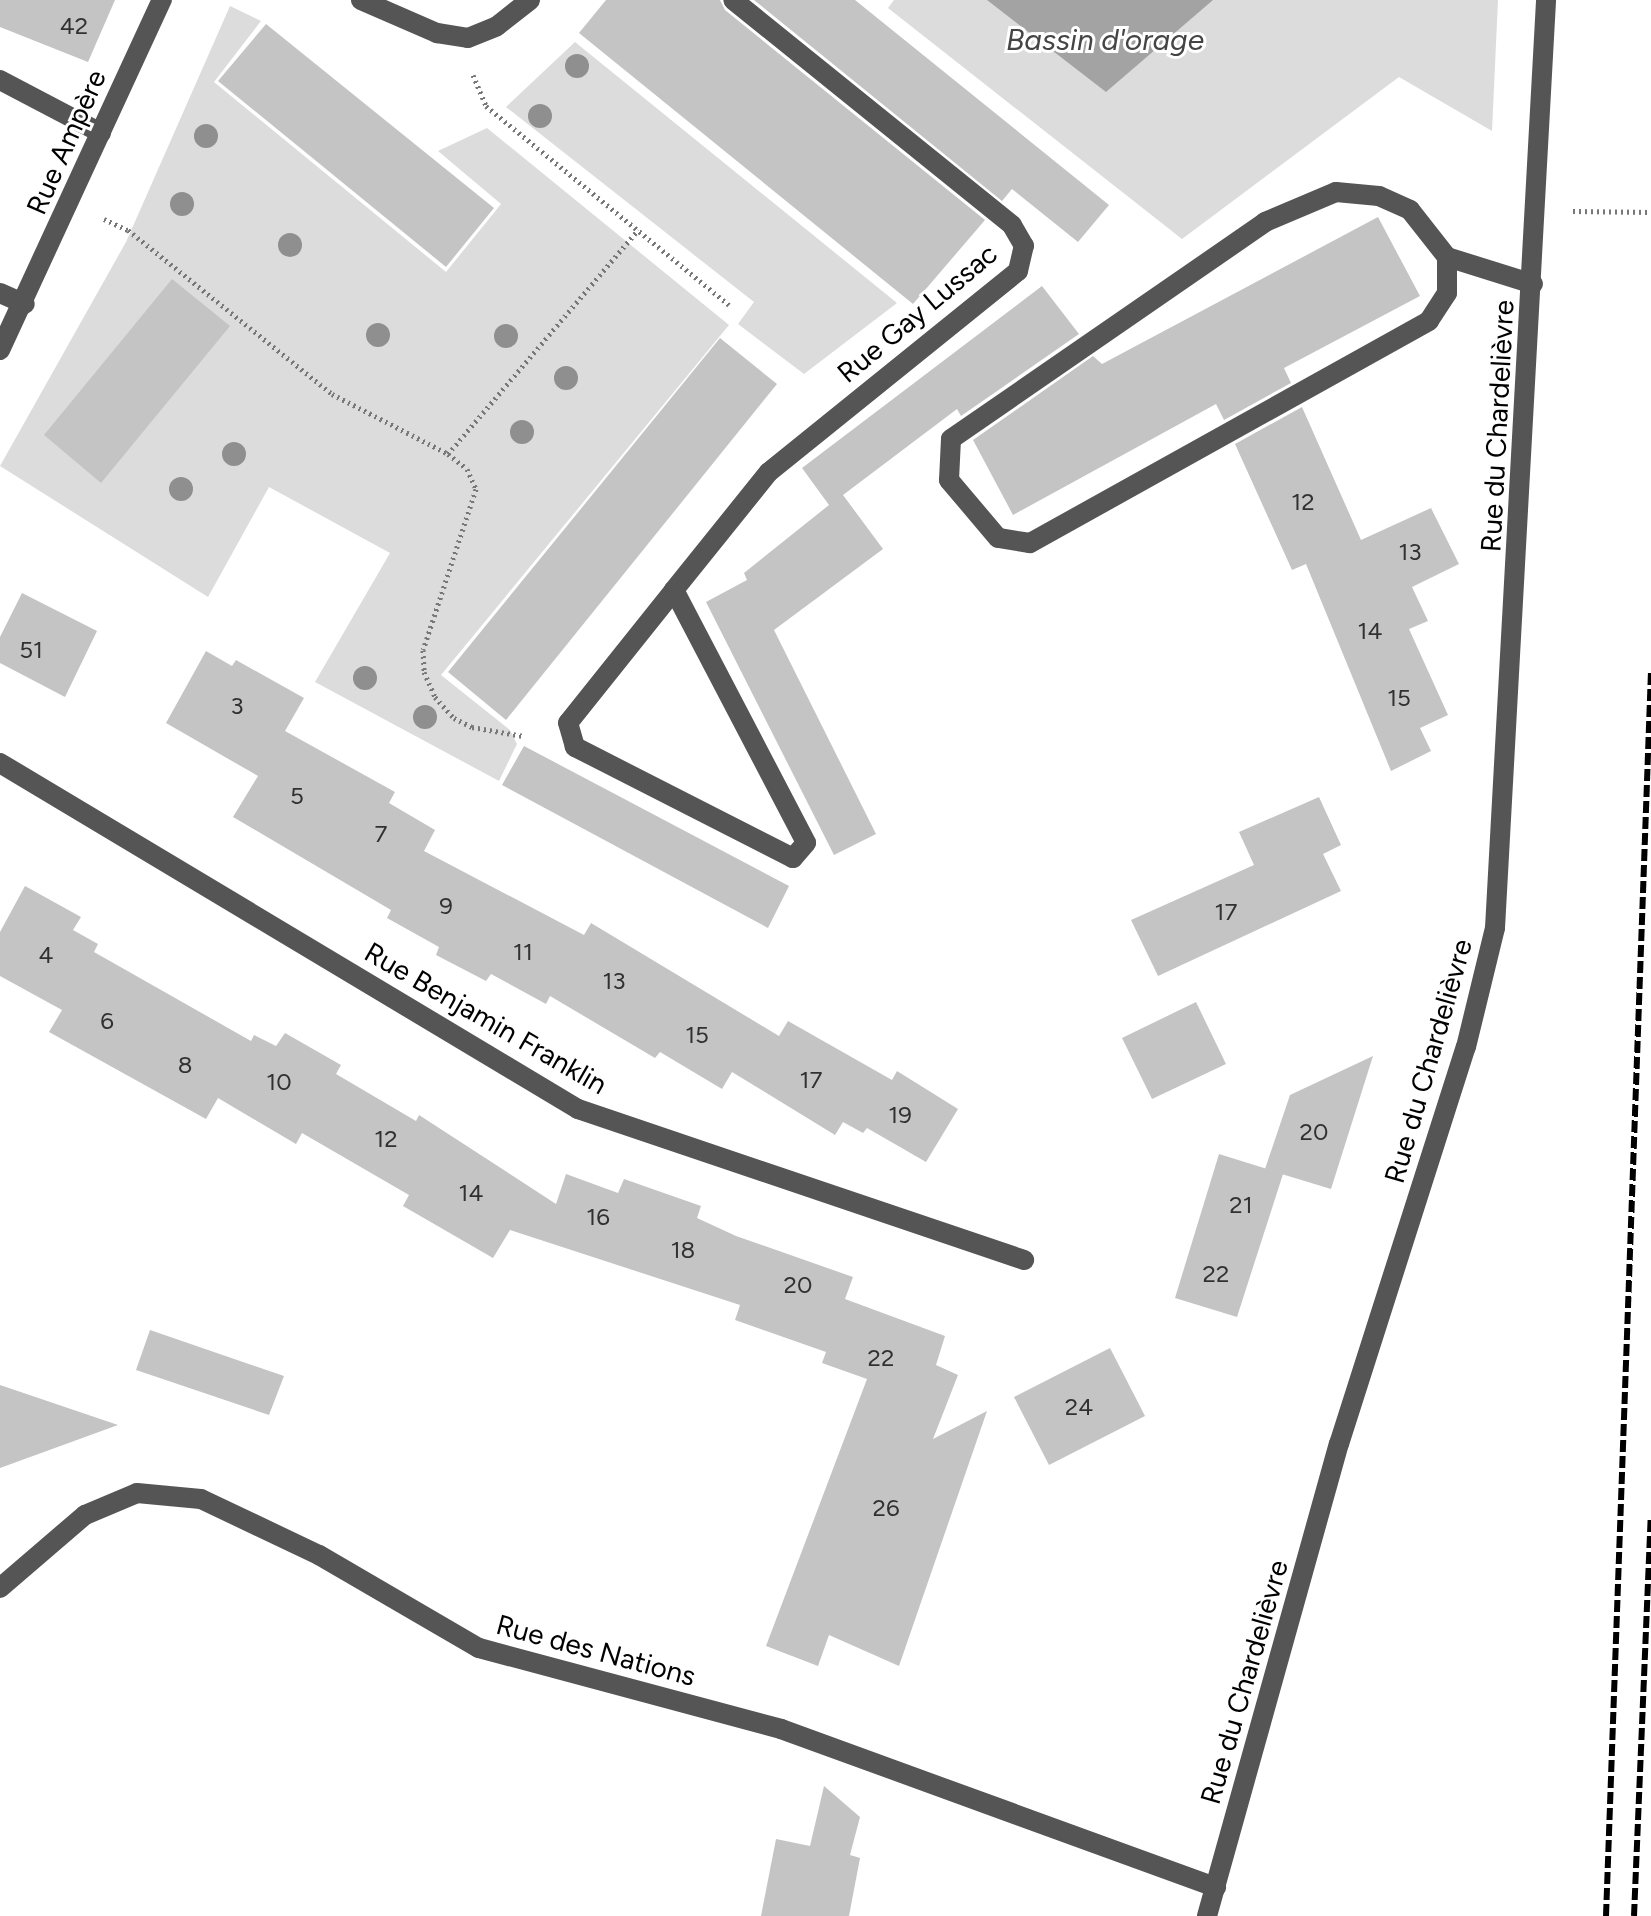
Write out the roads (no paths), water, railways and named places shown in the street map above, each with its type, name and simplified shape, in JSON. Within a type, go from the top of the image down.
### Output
[{"type":"street","name":"Rue Ampère","points":[[0,350],[25,304],[162,0]]},
{"type":"street","points":[[361,0],[437,33],[468,38],[497,26],[530,0]]},
{"type":"street","name":"Rue Gay Lussac","points":[[674,590],[806,843],[793,858],[575,747],[568,723],[674,590],[769,472],[1018,271],[1024,246],[1012,225],[733,0]]},
{"type":"street","name":"Rue du Chardelièvre","points":[[1207,1916],[1339,1444],[1466,1047],[1490,953],[1533,284],[1546,0]]},
{"type":"street","points":[[0,80],[101,133]]},
{"type":"street","points":[[1447,257],[1447,293],[1429,321],[1030,543],[998,538],[949,480],[951,439],[1265,222],[1336,192],[1379,196],[1410,210],[1447,257],[1533,284]]},
{"type":"street","points":[[0,293],[25,304]]},
{"type":"street","name":"Rue Benjamin Franklin","points":[[0,763],[578,1109],[1024,1260]]},
{"type":"street","name":"Rue des Nations","points":[[0,1588],[85,1515],[137,1493],[201,1499],[319,1555],[479,1648],[781,1729],[1216,1887]]},
{"type":"water","name":"Bassin d'orage","points":[[987,0],[1213,0],[1106,92]]},
{"type":"railway","points":[[1606,1916],[1651,673]]},
{"type":"railway","points":[[1634,1916],[1651,1517]]}]
